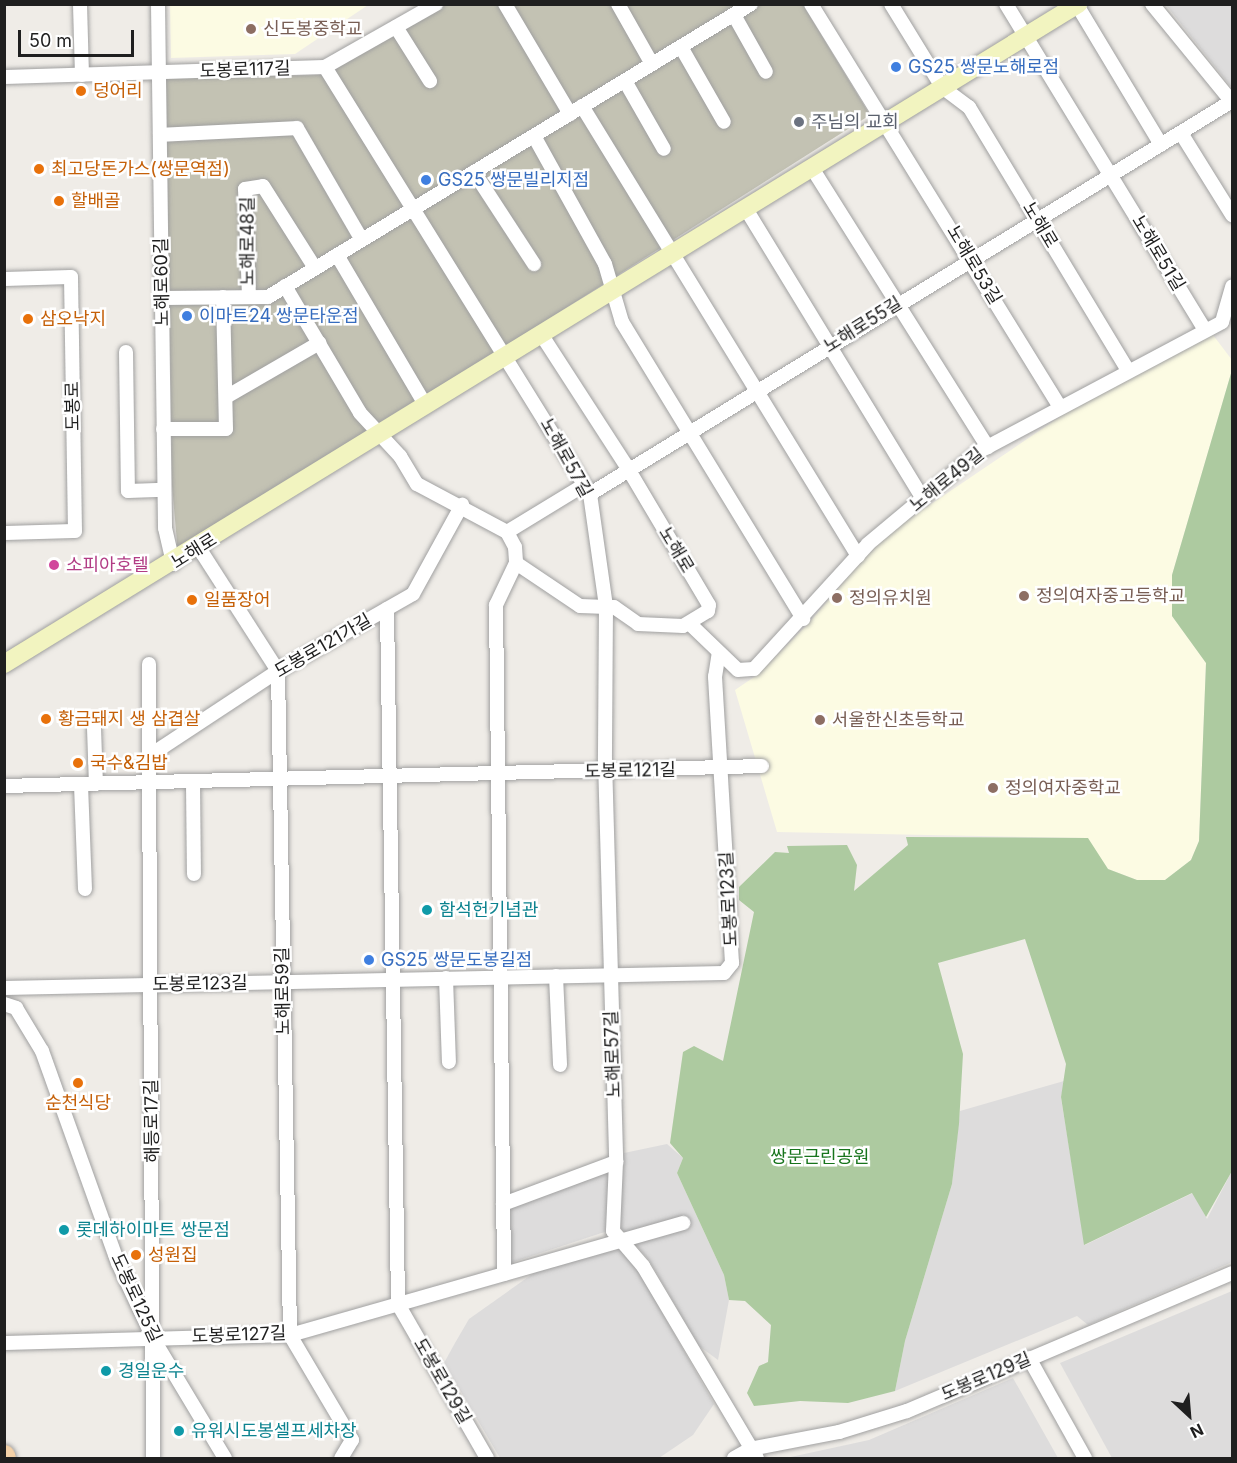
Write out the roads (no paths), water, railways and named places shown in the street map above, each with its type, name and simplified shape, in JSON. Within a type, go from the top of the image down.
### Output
[{"type":"main road","name":"노해로","points":[[4,664],[173,564],[541,334],[885,125],[942,87],[1077,5]]},
{"type":"street","points":[[81,4],[82,75]]},
{"type":"street","name":"노해로60길","points":[[158,4],[165,528],[173,564]]},
{"type":"street","name":"도봉로117길","points":[[4,77],[325,67],[436,4]]},
{"type":"street","points":[[505,4],[570,114]]},
{"type":"street","points":[[618,4],[652,64]]},
{"type":"street","name":"노해로48길","points":[[162,298],[267,297],[751,4]]},
{"type":"street","name":"노해로53길","points":[[811,4],[971,260],[1060,408]]},
{"type":"street","name":"노해로","points":[[891,4],[942,87],[969,107],[1128,371]]},
{"type":"street","points":[[1006,4],[1024,37]]},
{"type":"street","points":[[971,260],[1232,102],[1152,4]]},
{"type":"street","name":"노해로","points":[[1077,5],[1161,145]]},
{"type":"street","points":[[734,15],[766,72]]},
{"type":"street","points":[[396,27],[429,81]]},
{"type":"street","name":"노해로51길","points":[[1024,37],[1204,330]]},
{"type":"street","points":[[681,47],[724,122]]},
{"type":"street","points":[[325,67],[506,356]]},
{"type":"street","points":[[625,81],[664,149]]},
{"type":"street","points":[[582,106],[858,556]]},
{"type":"street","points":[[160,135],[297,128],[362,240]]},
{"type":"street","points":[[1181,133],[1233,215]]},
{"type":"street","points":[[534,136],[605,264],[611,291],[622,321],[803,619]]},
{"type":"street","points":[[812,168],[988,447]]},
{"type":"street","points":[[474,172],[534,264]]},
{"type":"street","name":"노해로48길","points":[[249,297],[245,189],[263,186],[315,268]]},
{"type":"street","points":[[746,209],[828,347],[923,499]]},
{"type":"street","points":[[337,255],[426,406]]},
{"type":"street","name":"노해로55길","points":[[507,532],[587,489],[629,470],[971,260]]},
{"type":"street","name":"도봉로","points":[[4,279],[71,277],[75,531],[4,533]]},
{"type":"street","points":[[285,286],[360,413],[400,456],[417,484],[462,505],[507,532],[515,547],[516,563],[496,605],[504,1274]]},
{"type":"street","name":"노해로49길","points":[[690,624],[738,670],[754,669],[803,619],[858,556],[923,499],[988,447],[1222,322],[1233,286]]},
{"type":"street","points":[[164,429],[226,429],[223,297]]},
{"type":"street","name":"노해로","points":[[541,334],[629,470],[709,605],[708,611],[690,624]]},
{"type":"street","points":[[226,397],[319,343]]},
{"type":"street","points":[[126,352],[128,491],[164,490]]},
{"type":"street","name":"노해로57길","points":[[506,356],[587,489],[606,606],[606,771],[616,1162],[613,1231],[643,1266],[753,1454]]},
{"type":"street","name":"도봉로121가길","points":[[148,756],[278,671],[413,594],[462,505]]},
{"type":"street","points":[[199,548],[278,671]]},
{"type":"street","points":[[516,563],[580,606],[614,607],[638,624],[690,624]]},
{"type":"street","points":[[387,609],[395,979],[398,1304]]},
{"type":"street","name":"도봉로123길","points":[[4,988],[729,971],[732,951],[715,677],[719,653]]},
{"type":"street","points":[[148,783],[149,664]]},
{"type":"street","name":"노해로59길","points":[[278,671],[282,781],[282,982],[290,1335],[352,1440],[341,1458]]},
{"type":"street","points":[[94,728],[96,784]]},
{"type":"street","name":"도봉로121길","points":[[4,786],[282,781],[762,766]]},
{"type":"street","name":"해등로17길","points":[[148,783],[154,1340],[153,1458]]},
{"type":"street","points":[[193,783],[194,874]]},
{"type":"street","points":[[81,785],[85,889]]},
{"type":"street","points":[[556,976],[560,1065]]},
{"type":"street","points":[[446,978],[449,1062]]},
{"type":"street","name":"도봉로125길","points":[[4,1004],[16,1008],[42,1051],[104,1230],[154,1340],[225,1458]]},
{"type":"street","points":[[504,1204],[616,1162]]},
{"type":"street","name":"도봉로127길","points":[[4,1343],[290,1335],[683,1223]]},
{"type":"street","name":"도봉로129길","points":[[734,1458],[838,1432],[907,1411],[1233,1273]]},
{"type":"street","name":"도봉로129길","points":[[398,1304],[487,1458]]},
{"type":"street","points":[[1029,1358],[1085,1458]]},
{"type":"place","name":"신도봉중학교","points":[[251,29]]},
{"type":"place","name":"GS25 쌍문노해로점","points":[[896,67]]},
{"type":"place","name":"덩어리","points":[[81,91]]},
{"type":"place","name":"주님의 교회","points":[[799,122]]},
{"type":"place","name":"최고당돈가스(쌍문역점)","points":[[39,169]]},
{"type":"place","name":"GS25 쌍문빌리지점","points":[[426,180]]},
{"type":"place","name":"할배골","points":[[59,201]]},
{"type":"place","name":"이마트24 쌍문타운점","points":[[187,316]]},
{"type":"place","name":"삼오낙지","points":[[28,319]]},
{"type":"place","name":"소피아호텔","points":[[54,565]]},
{"type":"place","name":"정의여자중고등학교","points":[[1024,596]]},
{"type":"place","name":"정의유치원","points":[[837,598]]},
{"type":"place","name":"일품장어","points":[[192,600]]},
{"type":"place","name":"황금돼지 생 삼겹살","points":[[46,719]]},
{"type":"place","name":"서울한신초등학교","points":[[820,720]]},
{"type":"place","name":"국수&김밥","points":[[78,763]]},
{"type":"place","name":"정의여자중학교","points":[[993,788]]},
{"type":"place","name":"함석헌기념관","points":[[427,910]]},
{"type":"place","name":"GS25 쌍문도봉길점","points":[[369,960]]},
{"type":"place","name":"순천식당","points":[[78,1083]]},
{"type":"place","name":"롯데하이마트 쌍문점","points":[[64,1230]]},
{"type":"place","name":"성원집","points":[[136,1255]]},
{"type":"place","name":"경일운수","points":[[106,1371]]},
{"type":"place","name":"유워시도봉셀프세차장","points":[[179,1431]]},
{"type":"park label","name":"쌍문근린공원","points":[[820,1157]]}]
